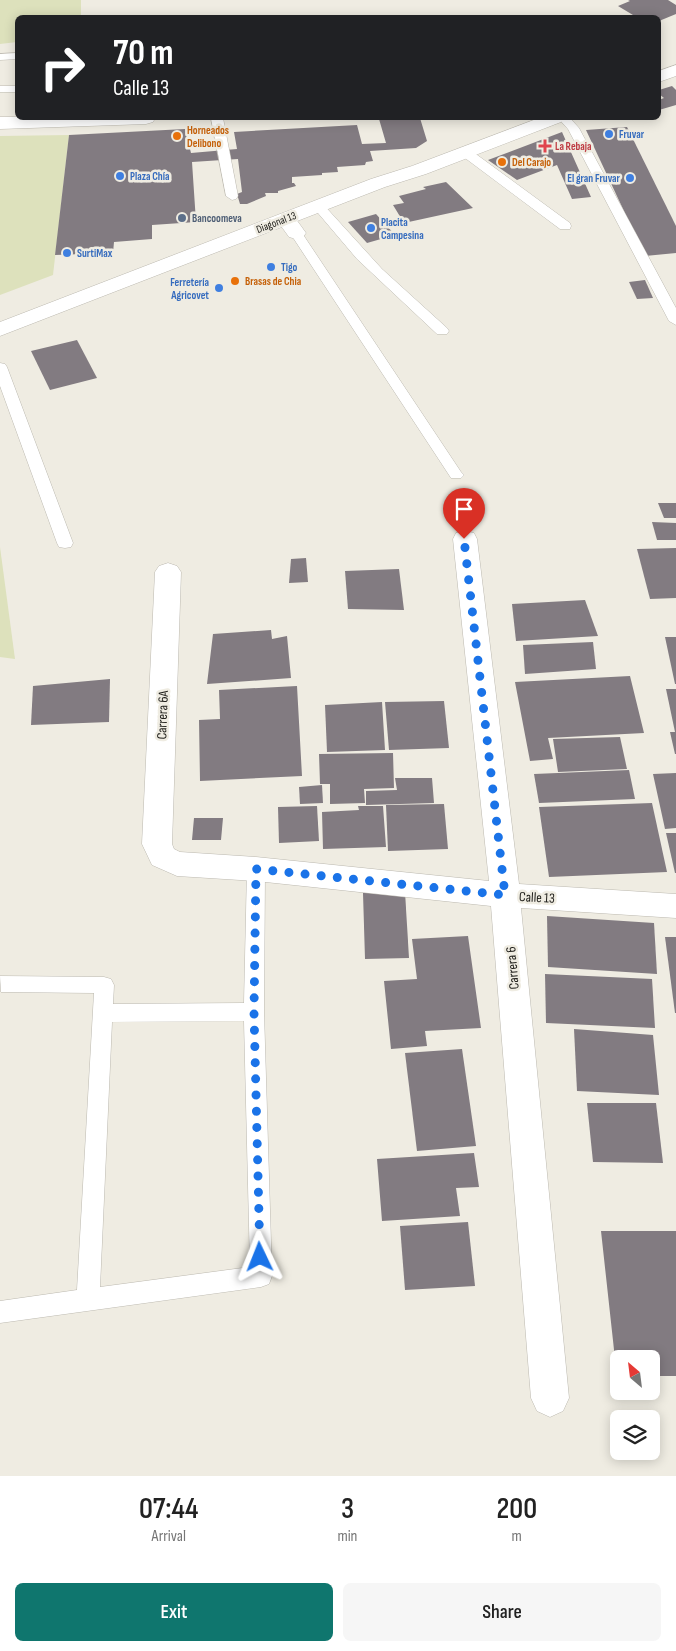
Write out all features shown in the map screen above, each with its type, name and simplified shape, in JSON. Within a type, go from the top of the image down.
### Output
[{"type":"street","points":[[661,59],[676,54]]},
{"type":"street","points":[[661,76],[676,70]]},
{"type":"street","points":[[0,123],[88,120]]},
{"type":"street","points":[[419,170],[428,156],[519,120]]},
{"type":"street","name":"Diagonal 13","points":[[0,330],[291,226],[318,206],[378,183],[419,170],[549,120]]},
{"type":"street","name":"Carrera 6","points":[[464,539],[505,895],[550,1398]]},
{"type":"street","name":"Carrera 6A","points":[[162,857],[158,844],[168,572]]},
{"type":"street","name":"Calle 13","points":[[162,857],[177,864],[256,869],[505,895],[676,906]]},
{"type":"lane","points":[[0,57],[15,56]]},
{"type":"lane","points":[[0,89],[15,88]]},
{"type":"lane","points":[[217,120],[232,196]]},
{"type":"lane","points":[[566,120],[573,128],[676,321]]},
{"type":"lane","points":[[465,152],[564,226]]},
{"type":"lane","points":[[318,206],[333,225],[403,296],[442,331]]},
{"type":"lane","points":[[291,226],[456,475]]},
{"type":"lane","points":[[0,367],[65,542]]},
{"type":"lane","points":[[0,1312],[261,1276],[254,1012],[256,869]]},
{"type":"lane","points":[[1,984],[104,985],[88,1300]]},
{"type":"lane","points":[[104,1013],[254,1012]]},
{"type":"green space","points":[[0,0],[81,0],[81,15],[15,15],[15,42],[0,44]]},
{"type":"green space","points":[[69,135],[53,275],[0,295],[0,136]]},
{"type":"green space","points":[[0,547],[15,659],[0,657]]},
{"type":"building","points":[[628,0],[668,0],[676,5],[676,14],[661,20],[661,15],[633,15],[618,6],[630,1]]},
{"type":"building","points":[[672,86],[676,90],[676,105],[661,109],[661,99],[664,98],[661,96],[661,89]]},
{"type":"building","points":[[379,120],[421,120],[427,141],[416,148],[370,151],[373,161],[366,162],[365,165],[337,167],[338,172],[322,173],[322,175],[292,177],[292,183],[296,186],[278,191],[278,193],[265,193],[266,196],[247,204],[240,204],[237,194],[242,192],[238,159],[192,162],[196,222],[152,225],[152,239],[114,242],[113,253],[55,255],[69,135],[185,129],[191,153],[237,149],[234,132],[357,125],[362,144],[386,143]]},
{"type":"building","name":"El gran Fruvar","points":[[627,127],[676,226],[676,253],[645,256],[586,130]]},
{"type":"building","points":[[562,132],[591,197],[572,199],[557,165],[517,180],[488,160]]},
{"type":"building","points":[[446,182],[473,208],[404,223],[393,205],[404,203],[399,196],[426,189],[423,187]]},
{"type":"building","name":"Placita Campesina","points":[[376,214],[395,235],[367,243],[348,222]]},
{"type":"building","points":[[645,280],[653,298],[637,299],[629,282]]},
{"type":"building","points":[[77,340],[97,378],[50,390],[31,351]]},
{"type":"building","points":[[658,503],[676,503],[676,518],[664,518]]},
{"type":"building","points":[[652,522],[676,523],[676,540],[657,540]]},
{"type":"building","points":[[676,548],[676,598],[650,599],[637,549]]},
{"type":"building","points":[[306,558],[308,582],[289,583],[291,559]]},
{"type":"building","points":[[399,569],[404,610],[348,609],[345,571]]},
{"type":"building","points":[[585,600],[598,636],[516,641],[512,604]]},
{"type":"building","points":[[271,630],[272,639],[287,636],[291,678],[207,684],[213,634]]},
{"type":"building","points":[[665,637],[676,637],[676,684],[675,684]]},
{"type":"building","points":[[593,642],[596,669],[525,674],[523,645]]},
{"type":"building","points":[[630,676],[644,733],[548,738],[553,759],[530,761],[515,682]]},
{"type":"building","points":[[110,679],[109,722],[31,725],[33,686]]},
{"type":"building","points":[[297,686],[302,776],[200,781],[199,720],[220,719],[219,690]]},
{"type":"building","points":[[666,689],[676,689],[676,732],[675,732]]},
{"type":"building","points":[[444,701],[449,748],[389,750],[385,702]]},
{"type":"building","points":[[382,702],[385,750],[327,752],[325,705]]},
{"type":"building","points":[[670,732],[676,732],[676,754],[675,754]]},
{"type":"building","points":[[620,737],[627,769],[558,772],[553,739]]},
{"type":"building","points":[[393,753],[394,788],[364,789],[365,803],[330,804],[330,784],[320,784],[319,754]]},
{"type":"building","points":[[629,770],[635,799],[539,803],[534,774]]},
{"type":"building","points":[[676,773],[676,828],[665,829],[653,774]]},
{"type":"building","points":[[395,778],[432,778],[434,803],[366,805],[366,791],[397,790]]},
{"type":"building","points":[[322,785],[323,803],[300,804],[299,787]]},
{"type":"building","points":[[652,803],[667,872],[549,877],[539,807]]},
{"type":"building","points":[[444,804],[448,849],[388,851],[386,805]]},
{"type":"building","points":[[317,806],[319,841],[279,843],[278,807]]},
{"type":"building","points":[[358,806],[383,806],[386,847],[323,849],[322,812],[359,810]]},
{"type":"building","points":[[194,818],[223,818],[221,840],[192,840]]},
{"type":"building","points":[[666,833],[676,833],[676,873],[675,873]]},
{"type":"building","points":[[405,892],[409,958],[365,959],[363,893]]},
{"type":"building","points":[[547,916],[654,923],[657,974],[548,967]]},
{"type":"building","points":[[468,936],[481,1028],[425,1031],[427,1046],[391,1049],[384,981],[417,979],[412,939]]},
{"type":"building","points":[[665,937],[676,937],[676,1013],[675,1013]]},
{"type":"building","points":[[545,974],[652,979],[655,1028],[546,1023]]},
{"type":"building","points":[[574,1029],[653,1035],[659,1095],[577,1091]]},
{"type":"building","points":[[462,1049],[476,1146],[417,1151],[405,1053]]},
{"type":"building","points":[[587,1103],[656,1103],[663,1163],[593,1162]]},
{"type":"building","points":[[474,1153],[479,1187],[456,1188],[460,1216],[382,1221],[377,1159]]},
{"type":"building","points":[[468,1222],[475,1286],[405,1290],[400,1226]]},
{"type":"building","points":[[601,1231],[676,1231],[676,1376],[660,1376],[660,1350],[614,1350]]},
{"type":"place","name":"Fruvar","points":[[609,134]]},
{"type":"place","name":"Horneados Delibono","points":[[177,136]]},
{"type":"place","name":"La Rebaja","points":[[545,146]]},
{"type":"place","name":"Del Carajo","points":[[502,162]]},
{"type":"place","name":"Plaza Chía","points":[[120,176]]},
{"type":"place","name":"El gran Fruvar","points":[[630,178]]},
{"type":"place","name":"Bancoomeva","points":[[182,218]]},
{"type":"place","name":"Placita Campesina","points":[[371,228]]},
{"type":"place","name":"SurtiMax","points":[[67,253]]},
{"type":"place","name":"Tigo","points":[[271,267]]},
{"type":"place","name":"Brasas de Chia","points":[[235,281]]},
{"type":"place","name":"Ferretería Agricovet","points":[[219,288]]},
{"type":"route","points":[[260,1257],[254,1012],[256,869],[505,895],[464,539]]}]
